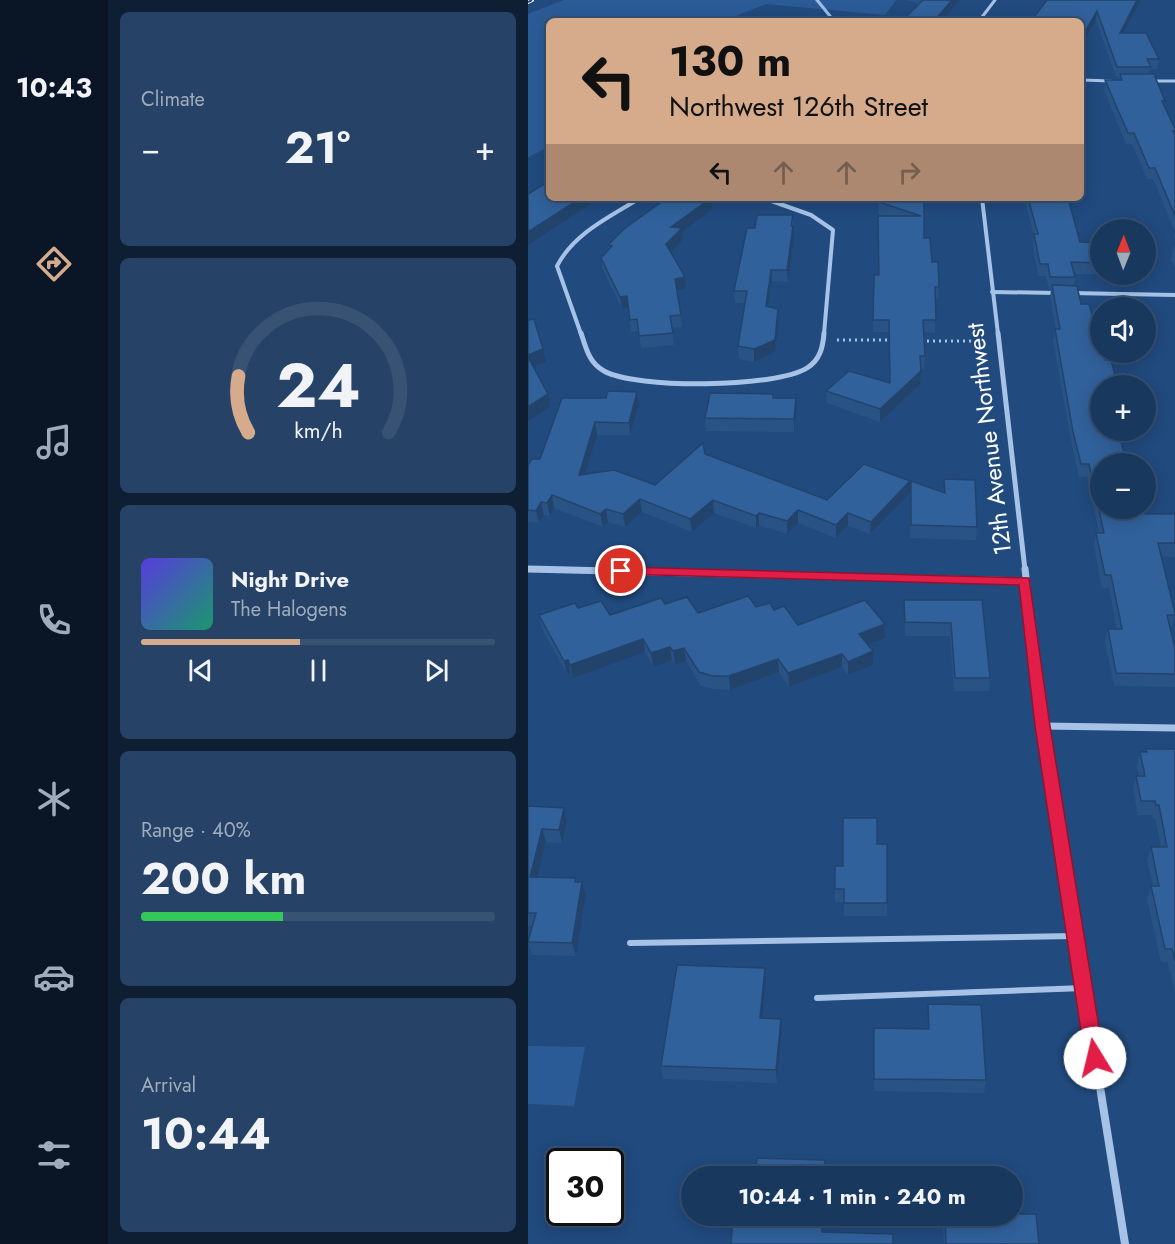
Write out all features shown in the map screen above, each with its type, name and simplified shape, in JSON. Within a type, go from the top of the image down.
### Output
[{"type":"street","points":[[981,18],[995,0]]},
{"type":"street","points":[[1084,80],[1117,81]]},
{"type":"street","points":[[1140,81],[1175,81]]},
{"type":"street","points":[[635,201],[572,243],[561,255],[557,266],[590,359],[602,370],[622,379],[758,382],[783,378],[805,369],[817,359],[824,339],[833,230],[818,218],[771,201]]},
{"type":"street","name":"12th Avenue Northwest","points":[[982,201],[1043,726],[1125,1244]]},
{"type":"street","points":[[992,292],[1175,295]]},
{"type":"street","points":[[528,569],[1025,581]]},
{"type":"street","points":[[1043,726],[1175,728]]},
{"type":"lane","points":[[630,943],[1075,936]]},
{"type":"lane","points":[[817,998],[1084,988]]},
{"type":"path","points":[[835,340],[894,340]]},
{"type":"path","points":[[918,340],[983,341]]},
{"type":"shaded area","points":[[564,0],[896,0],[885,15],[766,4],[731,18],[546,18],[546,148],[528,157],[528,14]]},
{"type":"shaded area","points":[[528,1046],[585,1047],[574,1106],[528,1104]]},
{"type":"building","points":[[923,0],[952,0],[937,18],[905,18]]},
{"type":"building","points":[[1047,0],[1137,0],[1120,33],[1146,33],[1159,59],[1147,59],[1151,67],[1117,67],[1097,11],[1084,34],[1084,18],[1033,18]]},
{"type":"building","points":[[1120,74],[1154,74],[1165,101],[1162,101],[1175,129],[1173,131],[1175,135],[1175,216],[1155,168],[1149,168],[1134,133],[1128,133],[1105,80],[1122,80]]},
{"type":"building","points":[[546,183],[546,201],[576,201],[528,232],[528,194]]},
{"type":"building","points":[[663,201],[707,201],[671,227],[682,228],[666,244],[685,277],[675,279],[681,315],[670,316],[673,333],[639,336],[637,319],[630,320],[627,296],[620,297],[601,258],[612,246],[608,245],[624,229]]},
{"type":"building","points":[[924,201],[924,238],[930,238],[932,262],[938,262],[939,287],[935,287],[936,320],[923,320],[925,356],[920,356],[921,371],[880,409],[826,391],[849,371],[890,383],[889,320],[873,320],[874,275],[879,275],[878,216],[921,216],[879,202]]},
{"type":"building","points":[[1029,201],[1069,201],[1080,242],[1090,242],[1090,263],[1071,262],[1075,277],[1050,277],[1048,264],[1040,264],[1034,234],[1038,234]]},
{"type":"building","points":[[757,215],[793,215],[791,226],[793,226],[787,270],[771,270],[766,306],[778,309],[775,340],[754,349],[738,346],[747,291],[734,291],[747,228],[755,228]]},
{"type":"building","points":[[1052,285],[1077,286],[1081,304],[1089,304],[1090,308],[1090,363],[1112,363],[1115,375],[1090,375],[1090,441],[1121,441],[1124,453],[1090,453],[1090,469],[1089,464],[1081,464],[1073,432],[1055,329],[1060,329]]},
{"type":"building","points":[[534,319],[543,349],[528,355],[528,320]]},
{"type":"building","points":[[528,357],[548,394],[528,407]]},
{"type":"building","points":[[608,391],[637,392],[629,423],[595,422],[579,475],[614,470],[655,485],[703,443],[705,454],[827,500],[864,464],[910,481],[871,522],[848,513],[836,525],[798,510],[787,521],[759,513],[756,516],[713,500],[690,519],[640,499],[623,514],[606,509],[600,514],[552,495],[547,503],[541,502],[536,511],[528,510],[528,465],[532,459],[540,459],[562,398],[606,398]]},
{"type":"building","points":[[710,393],[773,394],[773,398],[796,398],[794,419],[705,418]]},
{"type":"building","points":[[944,479],[975,480],[977,527],[911,525],[911,481],[945,493]]},
{"type":"building","points":[[1156,514],[1175,514],[1175,543],[1158,543],[1175,613],[1175,615],[1167,615],[1175,648],[1175,674],[1116,673],[1108,629],[1122,629],[1111,575],[1105,575],[1096,533],[1104,533],[1101,519],[1156,519]]},
{"type":"building","points":[[748,596],[756,607],[770,603],[774,610],[784,606],[798,625],[865,600],[885,624],[859,634],[873,651],[848,662],[842,654],[788,673],[778,659],[729,676],[713,676],[699,672],[684,648],[673,651],[670,647],[651,653],[643,639],[570,665],[568,660],[564,661],[539,615],[575,603],[578,608],[601,601],[610,615],[661,598],[665,604],[687,597],[698,613]]},
{"type":"building","points":[[904,600],[982,600],[990,678],[955,678],[951,623],[905,622]]},
{"type":"building","points":[[1146,749],[1175,749],[1175,961],[1172,949],[1165,949],[1151,886],[1159,886],[1151,847],[1167,847],[1159,805],[1156,805],[1155,801],[1141,801],[1136,776],[1145,776],[1140,752],[1147,752]]},
{"type":"building","points":[[528,806],[564,808],[559,830],[542,829],[530,877],[576,878],[575,882],[582,882],[572,943],[528,942],[536,913],[528,913]]},
{"type":"building","points":[[843,818],[877,818],[877,844],[887,844],[887,903],[844,903],[844,889],[835,889],[835,866],[843,866]]},
{"type":"building","points":[[677,965],[765,968],[760,1018],[781,1019],[776,1070],[661,1066]]},
{"type":"building","points":[[928,1004],[981,1005],[986,1080],[874,1079],[874,1028],[929,1029]]},
{"type":"building","points":[[757,1158],[825,1160],[825,1166],[756,1166]]},
{"type":"building","points":[[1023,1214],[1036,1214],[1039,1244],[946,1244],[945,1226],[1023,1226]]},
{"type":"building","points":[[732,1226],[822,1226],[822,1232],[893,1234],[893,1244],[731,1244]]},
{"type":"waterway","points":[[817,0],[832,18]]},
{"type":"railway","points":[[528,2],[532,0]]},
{"type":"route","points":[[621,571],[1025,581],[1043,726],[1095,1058]]}]
